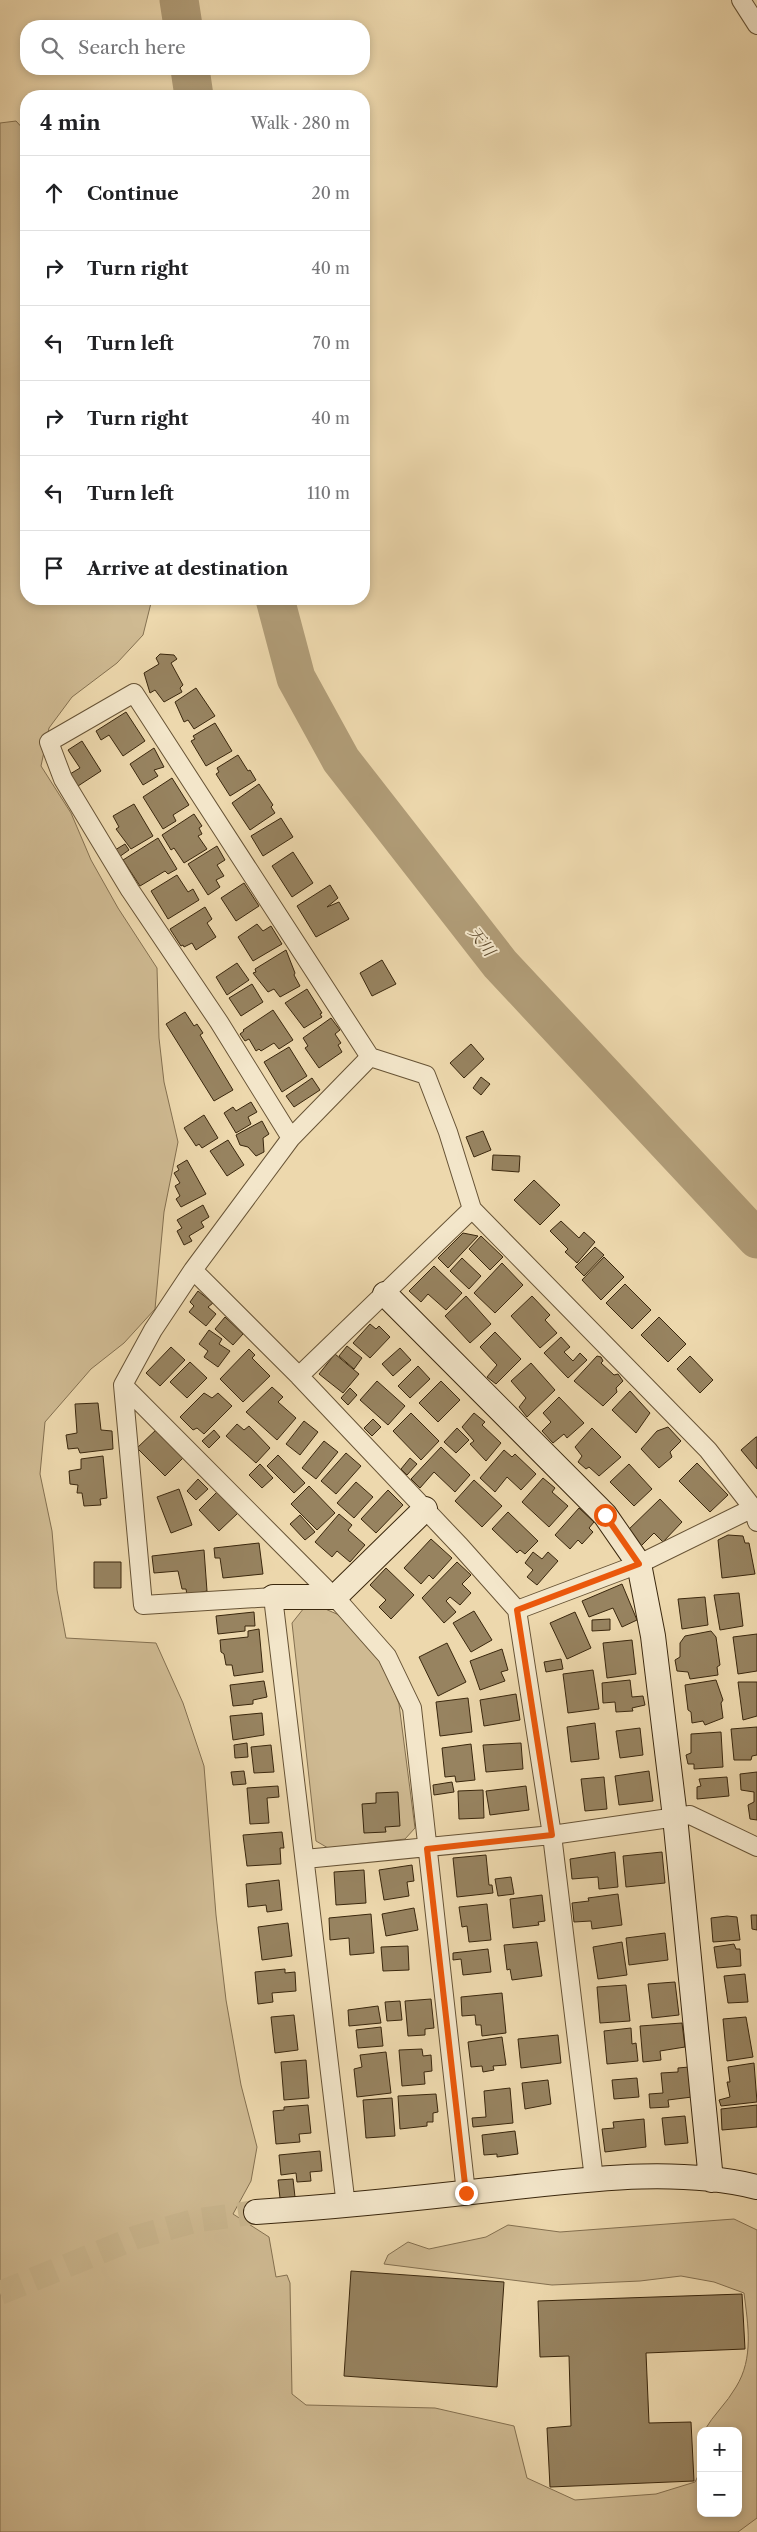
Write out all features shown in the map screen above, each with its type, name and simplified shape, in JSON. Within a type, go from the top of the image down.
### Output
[{"type":"street","points":[[741,0],[757,25]]},
{"type":"street","points":[[291,1138],[219,1022],[130,890],[63,779],[49,742],[134,693],[370,1057],[426,1075],[448,1132],[472,1209],[708,1450],[755,1515],[639,1564],[517,1610]]},
{"type":"street","points":[[370,1057],[291,1138],[193,1270],[153,1330],[123,1385],[143,1605],[273,1597],[335,1597],[425,1509]]},
{"type":"street","points":[[299,1376],[472,1209]]},
{"type":"street","points":[[193,1270],[299,1376],[425,1509],[517,1610],[552,1835],[594,2179]]},
{"type":"street","points":[[385,1294],[605,1515],[639,1564],[653,1636],[675,1817],[711,2180]]},
{"type":"street","points":[[123,1385],[335,1597],[388,1656],[412,1708],[466,2193]]},
{"type":"street","points":[[273,1597],[346,2206]]},
{"type":"street","points":[[305,1859],[427,1849],[552,1835],[690,1816],[757,1847]]},
{"type":"street","points":[[256,2212],[346,2206],[594,2179],[687,2177],[757,2187]]},
{"type":"shaded area","points":[[16,121],[20,125],[20,605],[150,605],[143,635],[117,663],[72,697],[49,728],[41,766],[71,813],[91,860],[118,908],[157,968],[159,1038],[164,1082],[178,1142],[164,1212],[155,1309],[124,1343],[91,1369],[45,1422],[40,1474],[52,1531],[57,1590],[66,1638],[156,1643],[183,1703],[204,1766],[216,1915],[226,2000],[241,2085],[257,2147],[251,2181],[233,2214],[269,2237],[276,2277],[287,2275],[290,2283],[292,2394],[306,2405],[435,2408],[514,2426],[527,2478],[575,2500],[656,2494],[695,2482],[697,2478],[697,2517],[742,2517],[742,2427],[707,2427],[742,2376],[748,2341],[744,2293],[714,2282],[681,2276],[640,2281],[552,2285],[384,2264],[388,2255],[408,2242],[429,2249],[486,2237],[508,2225],[560,2232],[734,2219],[757,2230],[757,2518],[738,2532],[0,2532],[0,123]]},
{"type":"shaded area","points":[[304,1608],[323,1608],[346,1618],[383,1665],[399,1704],[415,1828],[405,1839],[328,1848],[316,1841],[292,1623]]},
{"type":"building","points":[[160,654],[174,655],[177,659],[171,663],[183,685],[180,688],[182,692],[164,702],[155,690],[150,693],[144,673],[159,664],[156,658]]},
{"type":"building","points":[[196,688],[215,716],[194,729],[188,720],[184,722],[175,702]]},
{"type":"building","points":[[126,712],[145,741],[123,756],[109,735],[101,740],[96,731]]},
{"type":"building","points":[[215,723],[232,751],[206,766],[191,741],[195,739],[193,736]]},
{"type":"building","points":[[82,741],[101,771],[78,786],[70,774],[80,768],[68,750]]},
{"type":"building","points":[[154,748],[164,767],[154,770],[158,776],[143,785],[130,764]]},
{"type":"building","points":[[238,755],[256,780],[230,796],[216,774],[219,772],[217,768]]},
{"type":"building","points":[[172,778],[189,805],[173,815],[176,821],[163,829],[143,797]]},
{"type":"building","points":[[259,784],[273,805],[271,807],[275,813],[250,830],[232,803]]},
{"type":"building","points":[[134,804],[153,836],[131,849],[116,829],[119,827],[113,816]]},
{"type":"building","points":[[194,814],[202,826],[199,828],[202,834],[198,836],[207,849],[184,863],[174,848],[171,850],[162,835]]},
{"type":"building","points":[[281,818],[293,837],[263,856],[251,836]]},
{"type":"building","points":[[158,838],[177,869],[168,874],[165,871],[140,886],[123,860]]},
{"type":"building","points":[[125,844],[129,850],[119,857],[115,850]]},
{"type":"building","points":[[217,846],[225,860],[217,865],[224,876],[216,880],[220,887],[208,895],[188,864]]},
{"type":"building","points":[[293,852],[313,883],[292,897],[272,866]]},
{"type":"building","points":[[177,875],[188,892],[193,889],[199,900],[168,919],[151,891]]},
{"type":"building","points":[[244,883],[259,906],[236,921],[221,898]]},
{"type":"building","points":[[330,885],[338,898],[327,907],[339,902],[349,919],[316,937],[297,906]]},
{"type":"building","points":[[205,907],[212,919],[207,923],[216,937],[196,950],[192,943],[184,947],[183,945],[181,946],[170,929]]},
{"type":"building","points":[[257,924],[263,931],[271,926],[282,944],[253,961],[238,937]]},
{"type":"building","points":[[286,950],[295,973],[294,975],[300,986],[280,997],[274,989],[268,992],[253,973],[256,972],[255,969]]},
{"type":"building","points":[[382,960],[396,984],[372,996],[360,973]]},
{"type":"building","points":[[237,963],[249,980],[227,995],[216,977]]},
{"type":"building","points":[[252,984],[263,1002],[241,1016],[229,998]]},
{"type":"building","points":[[307,989],[322,1013],[320,1014],[322,1017],[304,1028],[285,1003]]},
{"type":"building","points":[[273,1010],[293,1040],[279,1049],[274,1043],[261,1051],[259,1049],[256,1051],[249,1039],[245,1041],[240,1034]]},
{"type":"building","points":[[185,1012],[194,1026],[197,1024],[203,1033],[200,1035],[233,1090],[214,1101],[166,1024]]},
{"type":"building","points":[[331,1018],[340,1030],[335,1034],[341,1043],[338,1045],[342,1052],[319,1068],[305,1048],[308,1046],[303,1038]]},
{"type":"building","points":[[471,1044],[484,1059],[464,1078],[450,1063]]},
{"type":"building","points":[[289,1047],[307,1076],[282,1092],[264,1062]]},
{"type":"building","points":[[481,1077],[490,1084],[481,1095],[473,1088]]},
{"type":"building","points":[[312,1078],[320,1090],[294,1107],[286,1096]]},
{"type":"building","points":[[251,1102],[257,1112],[248,1117],[251,1124],[236,1133],[224,1113],[233,1107],[236,1111]]},
{"type":"building","points":[[204,1115],[218,1138],[202,1148],[199,1144],[196,1146],[184,1128]]},
{"type":"building","points":[[262,1121],[269,1134],[263,1138],[264,1152],[256,1156],[248,1147],[240,1145],[236,1135]]},
{"type":"building","points":[[483,1131],[491,1150],[474,1157],[466,1137]]},
{"type":"building","points":[[228,1140],[244,1165],[227,1176],[210,1151]]},
{"type":"building","points":[[493,1155],[520,1156],[519,1172],[492,1170]]},
{"type":"building","points":[[187,1160],[206,1194],[181,1207],[176,1199],[180,1196],[175,1186],[180,1183],[174,1173],[179,1170],[177,1166]]},
{"type":"building","points":[[534,1180],[560,1205],[540,1225],[514,1200]]},
{"type":"building","points":[[203,1205],[209,1217],[201,1222],[204,1227],[189,1236],[192,1241],[184,1245],[177,1231],[182,1228],[177,1220]]},
{"type":"building","points":[[561,1221],[579,1238],[584,1232],[595,1242],[577,1263],[565,1252],[568,1249],[550,1231]]},
{"type":"building","points":[[463,1233],[478,1236],[448,1268],[438,1258]]},
{"type":"building","points":[[481,1236],[503,1257],[490,1270],[469,1249]]},
{"type":"building","points":[[595,1247],[604,1255],[584,1276],[575,1267]]},
{"type":"building","points":[[604,1257],[624,1277],[601,1300],[582,1280]]},
{"type":"building","points":[[462,1258],[481,1276],[469,1289],[450,1271]]},
{"type":"building","points":[[502,1263],[523,1285],[495,1313],[474,1293]]},
{"type":"building","points":[[434,1266],[462,1293],[446,1310],[428,1294],[421,1302],[409,1291]]},
{"type":"building","points":[[625,1284],[651,1310],[632,1329],[606,1303]]},
{"type":"building","points":[[198,1291],[213,1303],[208,1307],[216,1314],[206,1326],[189,1312],[194,1306],[190,1302]]},
{"type":"building","points":[[466,1296],[491,1324],[470,1343],[445,1316]]},
{"type":"building","points":[[532,1296],[550,1315],[545,1320],[557,1333],[540,1348],[511,1316]]},
{"type":"building","points":[[225,1317],[243,1334],[233,1345],[215,1329]]},
{"type":"building","points":[[659,1317],[686,1344],[668,1362],[641,1335]]},
{"type":"building","points":[[370,1324],[376,1329],[379,1326],[390,1337],[370,1358],[353,1343]]},
{"type":"building","points":[[209,1330],[222,1339],[219,1344],[230,1351],[218,1367],[204,1357],[208,1351],[199,1344]]},
{"type":"building","points":[[495,1332],[521,1359],[496,1384],[487,1377],[497,1365],[480,1347]]},
{"type":"building","points":[[561,1337],[570,1347],[564,1352],[573,1361],[580,1353],[587,1360],[568,1378],[544,1353]]},
{"type":"building","points":[[347,1346],[362,1358],[354,1369],[339,1356]]},
{"type":"building","points":[[171,1347],[185,1360],[160,1386],[146,1373]]},
{"type":"building","points":[[400,1348],[411,1360],[393,1376],[382,1364]]},
{"type":"building","points":[[249,1349],[255,1355],[252,1358],[270,1376],[243,1402],[220,1379]]},
{"type":"building","points":[[335,1354],[359,1374],[343,1393],[319,1374]]},
{"type":"building","points":[[597,1356],[601,1357],[603,1361],[601,1363],[614,1375],[618,1374],[623,1381],[616,1388],[617,1392],[603,1406],[574,1381]]},
{"type":"building","points":[[690,1356],[713,1380],[700,1393],[677,1369]]},
{"type":"building","points":[[190,1362],[207,1378],[187,1398],[170,1382]]},
{"type":"building","points":[[531,1363],[555,1390],[527,1417],[519,1407],[526,1398],[511,1381]]},
{"type":"building","points":[[418,1366],[430,1379],[410,1398],[398,1386]]},
{"type":"building","points":[[377,1381],[405,1406],[388,1425],[360,1400]]},
{"type":"building","points":[[441,1381],[460,1400],[438,1422],[419,1403]]},
{"type":"building","points":[[272,1387],[283,1397],[278,1402],[296,1418],[277,1440],[246,1412]]},
{"type":"building","points":[[350,1388],[357,1395],[348,1405],[341,1398]]},
{"type":"building","points":[[630,1391],[650,1413],[636,1433],[612,1410]]},
{"type":"building","points":[[204,1393],[212,1398],[218,1393],[232,1406],[204,1434],[197,1428],[193,1430],[180,1417]]},
{"type":"building","points":[[559,1397],[584,1423],[567,1438],[564,1434],[553,1443],[542,1431],[551,1422],[543,1413]]},
{"type":"building","points":[[98,1403],[101,1430],[112,1431],[113,1449],[80,1453],[78,1448],[68,1449],[66,1435],[77,1433],[75,1404]]},
{"type":"building","points":[[411,1413],[439,1441],[421,1460],[393,1431]]},
{"type":"building","points":[[474,1413],[485,1422],[482,1425],[501,1443],[486,1461],[470,1444],[474,1441],[462,1427]]},
{"type":"building","points":[[373,1419],[381,1427],[372,1436],[364,1428]]},
{"type":"building","points":[[304,1421],[318,1432],[300,1455],[286,1444]]},
{"type":"building","points":[[237,1424],[244,1430],[249,1426],[270,1448],[256,1463],[226,1436]]},
{"type":"building","points":[[668,1427],[681,1441],[670,1452],[672,1457],[659,1468],[641,1449],[657,1431]]},
{"type":"building","points":[[158,1428],[185,1456],[165,1476],[137,1448]]},
{"type":"building","points":[[457,1428],[469,1440],[456,1453],[444,1442]]},
{"type":"building","points":[[592,1428],[621,1457],[599,1476],[589,1467],[586,1469],[578,1462],[582,1456],[575,1447]]},
{"type":"building","points":[[214,1430],[220,1437],[209,1448],[202,1441]]},
{"type":"building","points":[[757,1437],[757,1469],[741,1450]]},
{"type":"building","points":[[324,1441],[338,1452],[316,1479],[302,1468]]},
{"type":"building","points":[[441,1447],[470,1475],[455,1492],[434,1472],[420,1488],[411,1479]]},
{"type":"building","points":[[504,1450],[512,1457],[515,1454],[536,1474],[521,1490],[507,1477],[495,1492],[480,1478]]},
{"type":"building","points":[[346,1453],[361,1466],[336,1494],[321,1481]]},
{"type":"building","points":[[278,1455],[305,1483],[294,1493],[267,1466]]},
{"type":"building","points":[[103,1456],[107,1498],[100,1499],[101,1505],[84,1506],[82,1493],[77,1493],[78,1485],[70,1484],[69,1471],[81,1469],[81,1459]]},
{"type":"building","points":[[410,1458],[417,1464],[407,1475],[401,1469]]},
{"type":"building","points":[[697,1463],[728,1495],[710,1512],[679,1481]]},
{"type":"building","points":[[260,1464],[273,1478],[262,1488],[249,1475]]},
{"type":"building","points":[[629,1464],[652,1489],[634,1506],[610,1482]]},
{"type":"building","points":[[543,1478],[555,1488],[552,1492],[568,1506],[549,1527],[522,1502]]},
{"type":"building","points":[[198,1479],[208,1489],[196,1500],[187,1491]]},
{"type":"building","points":[[474,1480],[502,1506],[482,1527],[455,1501]]},
{"type":"building","points":[[356,1482],[373,1497],[354,1518],[337,1503]]},
{"type":"building","points":[[309,1486],[335,1513],[317,1530],[291,1504]]},
{"type":"building","points":[[179,1489],[192,1525],[171,1533],[157,1497]]},
{"type":"building","points":[[388,1490],[403,1505],[376,1533],[361,1519]]},
{"type":"building","points":[[217,1492],[238,1513],[219,1531],[199,1510]]},
{"type":"building","points":[[660,1499],[682,1522],[663,1542],[654,1533],[639,1548],[625,1533]]},
{"type":"building","points":[[579,1508],[594,1522],[589,1528],[593,1532],[582,1544],[578,1540],[570,1549],[555,1535]]},
{"type":"building","points":[[508,1512],[538,1541],[525,1554],[520,1550],[517,1553],[492,1529]]},
{"type":"building","points":[[339,1514],[352,1525],[348,1530],[365,1545],[350,1562],[337,1551],[332,1557],[315,1542]]},
{"type":"building","points":[[300,1515],[315,1532],[305,1540],[290,1524]]},
{"type":"building","points":[[728,1535],[743,1536],[745,1543],[749,1543],[755,1574],[722,1578],[718,1540]]},
{"type":"building","points":[[431,1539],[452,1558],[433,1579],[429,1575],[421,1584],[404,1568]]},
{"type":"building","points":[[259,1543],[263,1574],[223,1578],[220,1558],[215,1558],[214,1548]]},
{"type":"building","points":[[204,1550],[207,1591],[187,1595],[186,1589],[182,1589],[178,1571],[154,1573],[152,1556]]},
{"type":"building","points":[[533,1552],[542,1559],[548,1552],[558,1561],[537,1585],[527,1577],[533,1570],[525,1563]]},
{"type":"building","points":[[94,1562],[121,1562],[121,1588],[94,1588]]},
{"type":"building","points":[[457,1562],[471,1575],[462,1584],[471,1593],[460,1605],[450,1597],[446,1601],[456,1612],[444,1623],[422,1598]]},
{"type":"building","points":[[386,1568],[414,1595],[391,1619],[379,1607],[386,1600],[370,1585]]},
{"type":"building","points":[[622,1584],[637,1620],[622,1627],[613,1608],[589,1617],[582,1601]]},
{"type":"building","points":[[739,1593],[743,1626],[720,1630],[714,1595]]},
{"type":"building","points":[[705,1597],[708,1625],[682,1629],[678,1599]]},
{"type":"building","points":[[474,1611],[492,1640],[471,1652],[453,1623]]},
{"type":"building","points":[[254,1612],[255,1626],[245,1626],[245,1631],[218,1634],[216,1616]]},
{"type":"building","points":[[575,1612],[591,1648],[567,1659],[550,1623]]},
{"type":"building","points":[[610,1619],[610,1630],[592,1631],[592,1620]]},
{"type":"building","points":[[259,1629],[263,1672],[234,1676],[232,1665],[226,1665],[224,1654],[221,1652],[220,1640],[248,1637],[248,1631]]},
{"type":"building","points":[[711,1631],[716,1637],[720,1665],[717,1667],[718,1675],[690,1679],[688,1672],[677,1671],[675,1660],[680,1657],[680,1643],[685,1636]]},
{"type":"building","points":[[757,1634],[757,1671],[738,1674],[733,1637]]},
{"type":"building","points":[[632,1640],[636,1674],[607,1678],[603,1643]]},
{"type":"building","points":[[447,1643],[466,1682],[438,1696],[419,1657]]},
{"type":"building","points":[[502,1649],[508,1670],[501,1672],[505,1681],[480,1690],[470,1661]]},
{"type":"building","points":[[561,1659],[563,1669],[546,1672],[544,1662]]},
{"type":"building","points":[[593,1670],[599,1709],[568,1713],[563,1674]]},
{"type":"building","points":[[630,1680],[632,1697],[643,1696],[645,1705],[632,1708],[633,1711],[616,1712],[615,1702],[603,1703],[602,1683]]},
{"type":"building","points":[[716,1680],[723,1700],[721,1703],[723,1718],[705,1725],[703,1721],[692,1723],[691,1712],[688,1710],[685,1685]]},
{"type":"building","points":[[264,1681],[267,1697],[253,1700],[253,1704],[233,1706],[230,1685]]},
{"type":"building","points":[[738,1682],[757,1682],[757,1716],[743,1720]]},
{"type":"building","points":[[516,1694],[520,1720],[484,1726],[480,1700]]},
{"type":"building","points":[[468,1698],[472,1732],[440,1736],[436,1702]]},
{"type":"building","points":[[262,1713],[264,1735],[233,1740],[230,1716]]},
{"type":"building","points":[[595,1723],[599,1759],[571,1762],[567,1727]]},
{"type":"building","points":[[757,1727],[757,1755],[752,1756],[751,1760],[734,1760],[731,1729]]},
{"type":"building","points":[[640,1728],[643,1755],[620,1758],[616,1731]]},
{"type":"building","points":[[721,1732],[723,1767],[694,1769],[694,1764],[688,1764],[686,1755],[691,1753],[691,1734]]},
{"type":"building","points":[[247,1743],[248,1757],[235,1758],[234,1745]]},
{"type":"building","points":[[521,1743],[523,1769],[486,1772],[483,1745]]},
{"type":"building","points":[[471,1744],[475,1780],[456,1782],[455,1776],[445,1777],[442,1748]]},
{"type":"building","points":[[271,1745],[274,1772],[254,1773],[251,1747]]},
{"type":"building","points":[[244,1771],[246,1784],[233,1785],[231,1772]]},
{"type":"building","points":[[649,1771],[653,1801],[619,1805],[615,1776]]},
{"type":"building","points":[[757,1772],[757,1820],[750,1819],[748,1805],[754,1802],[754,1792],[741,1790],[740,1774]]},
{"type":"building","points":[[604,1777],[607,1809],[585,1811],[581,1779]]},
{"type":"building","points":[[727,1777],[729,1796],[697,1799],[697,1787],[701,1786],[699,1779]]},
{"type":"building","points":[[452,1782],[454,1792],[434,1795],[433,1785]]},
{"type":"building","points":[[278,1786],[279,1797],[267,1798],[269,1823],[250,1824],[247,1788]]},
{"type":"building","points":[[526,1786],[529,1810],[490,1815],[486,1791]]},
{"type":"building","points":[[483,1790],[484,1818],[459,1819],[458,1791]]},
{"type":"building","points":[[398,1792],[400,1826],[385,1827],[386,1832],[364,1833],[362,1804],[376,1803],[376,1793]]},
{"type":"building","points":[[282,1832],[284,1848],[280,1848],[281,1864],[247,1866],[243,1835]]},
{"type":"building","points":[[615,1852],[618,1887],[599,1889],[598,1877],[572,1879],[570,1859]]},
{"type":"building","points":[[662,1852],[665,1883],[626,1887],[623,1856]]},
{"type":"building","points":[[486,1855],[489,1885],[492,1885],[493,1893],[457,1897],[453,1858]]},
{"type":"building","points":[[412,1865],[414,1881],[407,1882],[409,1896],[384,1900],[379,1870]]},
{"type":"building","points":[[364,1870],[366,1903],[336,1905],[334,1872]]},
{"type":"building","points":[[511,1877],[514,1894],[498,1896],[495,1879]]},
{"type":"building","points":[[279,1880],[282,1910],[267,1912],[266,1905],[248,1907],[246,1884]]},
{"type":"building","points":[[618,1894],[622,1925],[592,1929],[591,1921],[574,1922],[572,1903],[589,1901],[588,1898]]},
{"type":"building","points":[[542,1895],[545,1921],[538,1922],[539,1925],[513,1928],[510,1899]]},
{"type":"building","points":[[487,1904],[491,1940],[469,1942],[467,1926],[462,1927],[459,1907]]},
{"type":"building","points":[[414,1908],[418,1930],[386,1936],[382,1914]]},
{"type":"building","points":[[371,1914],[374,1953],[350,1955],[349,1938],[330,1940],[329,1918]]},
{"type":"building","points":[[751,1915],[757,1915],[757,1930],[752,1929]]},
{"type":"building","points":[[737,1917],[740,1940],[713,1942],[711,1918]]},
{"type":"building","points":[[288,1923],[292,1956],[262,1960],[258,1927]]},
{"type":"building","points":[[665,1933],[668,1960],[629,1965],[626,1938]]},
{"type":"building","points":[[537,1942],[542,1976],[512,1980],[510,1969],[507,1970],[504,1945]]},
{"type":"building","points":[[622,1942],[627,1975],[598,1979],[593,1947]]},
{"type":"building","points":[[734,1944],[736,1949],[740,1949],[741,1966],[717,1968],[714,1947]]},
{"type":"building","points":[[408,1946],[409,1970],[383,1971],[381,1947]]},
{"type":"building","points":[[488,1949],[491,1972],[463,1975],[461,1959],[453,1960],[453,1953]]},
{"type":"building","points":[[285,1969],[285,1973],[295,1972],[296,1991],[272,1993],[273,2002],[258,2004],[255,1972]]},
{"type":"building","points":[[745,1974],[748,2002],[728,2003],[724,1976]]},
{"type":"building","points":[[675,1982],[679,2015],[652,2018],[648,1984]]},
{"type":"building","points":[[626,1985],[630,2021],[600,2023],[597,1987]]},
{"type":"building","points":[[502,1993],[506,2033],[482,2036],[481,2025],[476,2025],[475,2015],[462,2016],[461,1997]]},
{"type":"building","points":[[431,1999],[434,2028],[425,2029],[425,2035],[408,2036],[405,2001]]},
{"type":"building","points":[[400,2001],[402,2020],[387,2021],[385,2002]]},
{"type":"building","points":[[378,2006],[381,2023],[349,2026],[348,2010]]},
{"type":"building","points":[[294,2015],[298,2050],[275,2053],[271,2017]]},
{"type":"building","points":[[746,2017],[753,2057],[727,2061],[723,2019]]},
{"type":"building","points":[[682,2023],[685,2047],[660,2051],[661,2060],[643,2062],[640,2026]]},
{"type":"building","points":[[381,2027],[383,2046],[358,2048],[356,2030]]},
{"type":"building","points":[[631,2028],[632,2044],[636,2043],[638,2061],[607,2064],[604,2031]]},
{"type":"building","points":[[558,2035],[561,2063],[521,2068],[518,2039]]},
{"type":"building","points":[[502,2037],[506,2065],[493,2066],[494,2070],[483,2072],[482,2066],[471,2067],[468,2042]]},
{"type":"building","points":[[422,2049],[423,2056],[431,2055],[432,2071],[424,2072],[425,2084],[402,2086],[399,2050]]},
{"type":"building","points":[[386,2052],[391,2093],[357,2097],[354,2069],[362,2067],[360,2055]]},
{"type":"building","points":[[306,2060],[309,2098],[284,2100],[281,2062]]},
{"type":"building","points":[[754,2063],[757,2102],[721,2106],[719,2100],[730,2097],[727,2082],[730,2082],[728,2067]]},
{"type":"building","points":[[689,2067],[692,2097],[668,2100],[669,2107],[650,2108],[649,2094],[663,2093],[661,2073],[678,2072],[678,2068]]},
{"type":"building","points":[[637,2078],[639,2097],[614,2099],[612,2080]]},
{"type":"building","points":[[548,2080],[551,2104],[525,2109],[522,2083]]},
{"type":"building","points":[[510,2088],[513,2123],[473,2127],[472,2118],[486,2117],[484,2091]]},
{"type":"building","points":[[436,2094],[438,2112],[433,2113],[433,2122],[427,2122],[427,2126],[400,2129],[398,2096]]},
{"type":"building","points":[[392,2098],[395,2136],[366,2138],[363,2100]]},
{"type":"building","points":[[308,2105],[311,2133],[299,2134],[300,2142],[276,2144],[273,2111],[284,2110],[284,2107]]},
{"type":"building","points":[[757,2105],[757,2127],[722,2130],[721,2109]]},
{"type":"building","points":[[685,2116],[688,2143],[665,2145],[662,2118]]},
{"type":"building","points":[[644,2119],[646,2147],[605,2152],[602,2129],[614,2128],[613,2122]]},
{"type":"building","points":[[515,2131],[518,2154],[497,2157],[497,2154],[484,2155],[482,2135]]},
{"type":"building","points":[[320,2151],[322,2171],[310,2172],[311,2181],[297,2182],[296,2173],[281,2175],[279,2155]]},
{"type":"building","points":[[293,2179],[295,2197],[280,2198],[278,2180]]},
{"type":"building","points":[[351,2271],[504,2282],[497,2387],[344,2376]]},
{"type":"building","points":[[742,2294],[745,2349],[646,2353],[649,2423],[691,2422],[694,2481],[550,2487],[547,2428],[571,2426],[569,2356],[540,2357],[538,2301]]},
{"type":"waterway","name":"天川","points":[[179,0],[182,20]]},
{"type":"waterway","name":"天川","points":[[191,75],[193,90]]},
{"type":"waterway","name":"天川","points":[[277,605],[296,678],[341,760],[500,964],[757,1239]]},
{"type":"tunnel","points":[[0,2293],[137,2237],[194,2221],[256,2212]]},
{"type":"route","points":[[466,2193],[427,1849],[552,1835],[517,1610],[639,1564],[605,1515]]}]
